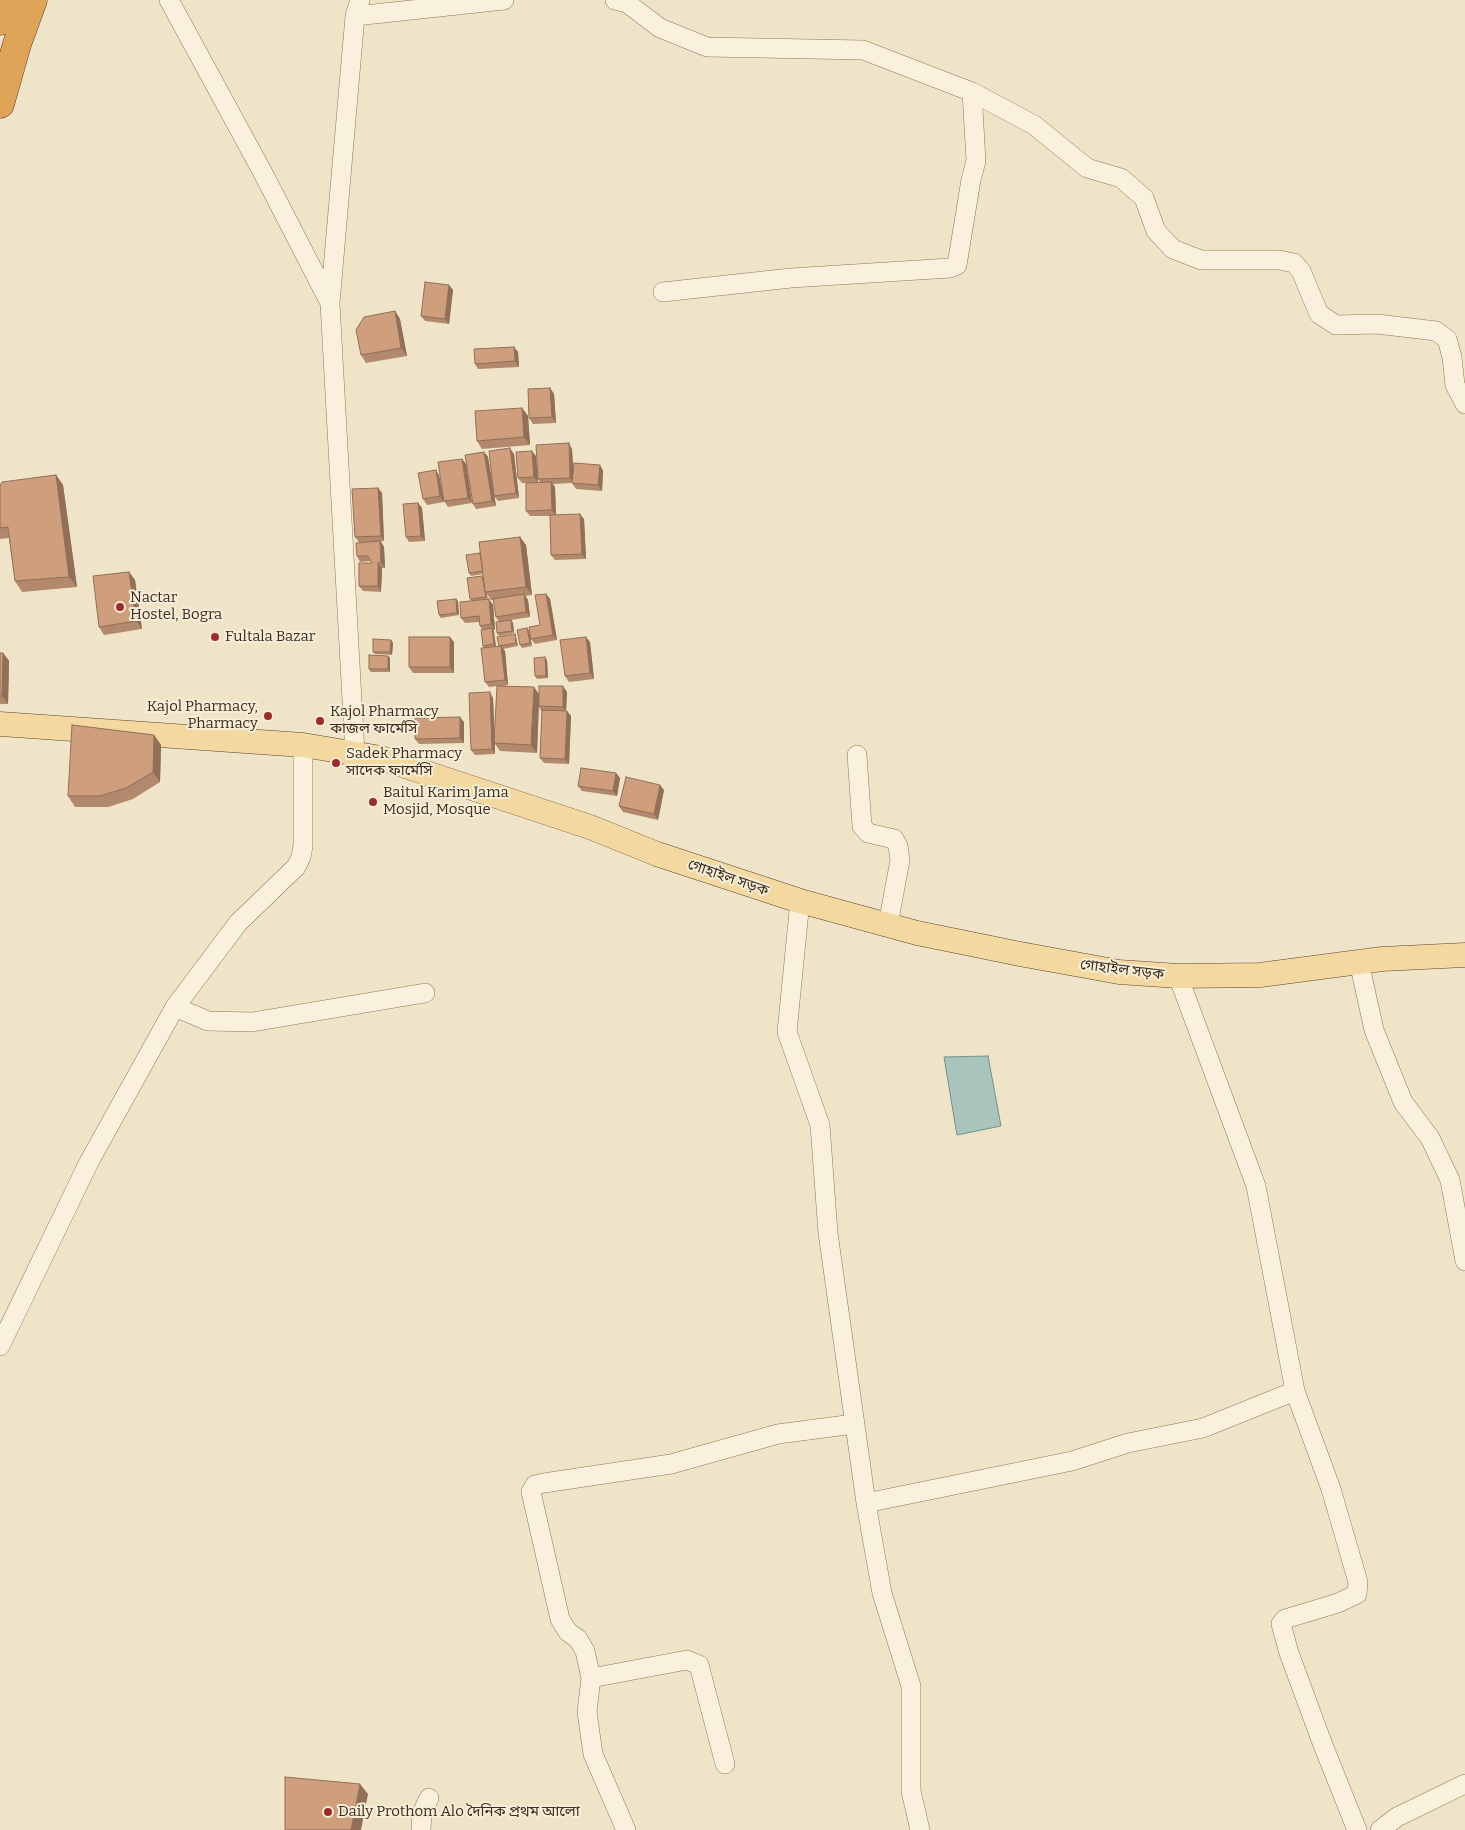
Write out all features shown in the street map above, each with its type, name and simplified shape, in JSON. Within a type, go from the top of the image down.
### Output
[{"type":"highway","points":[[0,21],[8,0]]},
{"type":"highway","points":[[0,104],[32,0]]},
{"type":"main road","name":"গোহাইল সড়ক","points":[[0,724],[303,745],[381,758],[590,828],[657,854],[800,901],[917,933],[1119,972],[1178,976],[1260,974],[1382,959],[1465,955]]},
{"type":"street","points":[[169,0],[258,164],[330,303]]},
{"type":"street","points":[[355,754],[330,303],[358,8],[504,0]]},
{"type":"street","points":[[615,0],[627,3],[660,28],[708,47],[863,50],[972,92],[1034,125],[1088,168],[1121,178],[1144,198],[1156,231],[1173,250],[1201,260],[1279,260],[1294,263],[1301,271],[1319,314],[1336,324],[1377,324],[1436,330],[1447,339],[1452,357],[1454,384],[1465,404]]},
{"type":"street","points":[[663,292],[791,278],[950,268],[957,265],[971,180],[976,162],[972,92]]},
{"type":"street","points":[[0,1346],[89,1162],[175,1007],[238,923],[296,867],[301,857],[303,846],[303,745]]},
{"type":"street","points":[[857,755],[862,826],[868,833],[894,839],[898,846],[900,860],[888,925]]},
{"type":"street","points":[[800,901],[787,1032],[820,1126],[828,1233],[866,1503],[882,1593],[911,1686],[911,1791],[920,1830]]},
{"type":"street","points":[[1359,962],[1374,1030],[1403,1102],[1430,1138],[1450,1180],[1465,1260]]},
{"type":"street","points":[[1178,976],[1256,1186],[1295,1391],[1331,1489],[1358,1582],[1357,1594],[1338,1603],[1285,1619],[1281,1624],[1289,1653],[1357,1830]]},
{"type":"street","points":[[175,1007],[208,1021],[252,1022],[425,993]]},
{"type":"street","points":[[866,1503],[1072,1461],[1128,1443],[1203,1428],[1295,1391]]},
{"type":"street","points":[[626,1830],[593,1754],[587,1712],[591,1678],[585,1651],[578,1639],[568,1632],[560,1619],[531,1492],[536,1485],[671,1464],[778,1434],[854,1424]]},
{"type":"street","points":[[591,1678],[686,1660],[699,1665],[725,1764]]},
{"type":"street","points":[[1380,1830],[1397,1817],[1465,1784]]},
{"type":"street","points":[[421,1830],[422,1814],[429,1798]]},
{"type":"water","points":[[988,1056],[1001,1126],[957,1135],[944,1057]]},
{"type":"building","points":[[425,282],[449,285],[445,319],[421,316]]},
{"type":"building","points":[[395,311],[401,348],[361,355],[356,330],[364,317]]},
{"type":"building","points":[[514,347],[515,361],[475,364],[474,349]]},
{"type":"building","points":[[550,388],[552,417],[529,418],[528,389]]},
{"type":"building","points":[[522,408],[524,437],[477,441],[475,411]]},
{"type":"building","points":[[569,443],[570,478],[538,479],[536,445]]},
{"type":"building","points":[[510,448],[516,493],[494,496],[489,451]]},
{"type":"building","points":[[532,451],[534,477],[518,478],[516,452]]},
{"type":"building","points":[[484,452],[492,501],[473,504],[465,455]]},
{"type":"building","points":[[462,459],[468,498],[444,501],[438,462]]},
{"type":"building","points":[[574,463],[600,465],[598,485],[572,483]]},
{"type":"building","points":[[436,470],[440,496],[423,499],[418,473]]},
{"type":"building","points":[[56,475],[69,577],[15,581],[8,527],[0,528],[0,486],[2,482]]},
{"type":"building","points":[[551,482],[552,510],[526,511],[526,483]]},
{"type":"building","points":[[378,488],[381,536],[355,537],[352,489]]},
{"type":"building","points":[[418,503],[421,536],[406,537],[403,504]]},
{"type":"building","points":[[580,514],[582,554],[551,555],[550,515]]},
{"type":"building","points":[[520,537],[526,587],[485,592],[479,542]]},
{"type":"building","points":[[380,541],[381,562],[378,563],[378,586],[359,586],[359,563],[372,563],[368,556],[357,556],[356,543]]},
{"type":"building","points":[[480,553],[483,571],[469,573],[466,555]]},
{"type":"building","name":"Nactar Hostel, Bogra","points":[[129,572],[136,621],[99,627],[93,576]]},
{"type":"building","points":[[482,576],[486,597],[470,599],[467,578]]},
{"type":"building","points":[[524,594],[526,612],[496,617],[493,599]]},
{"type":"building","points":[[546,594],[553,635],[531,639],[529,627],[540,625],[535,595]]},
{"type":"building","points":[[456,599],[457,613],[439,615],[437,601]]},
{"type":"building","points":[[489,599],[491,624],[480,626],[479,616],[461,618],[460,602]]},
{"type":"building","points":[[511,620],[512,631],[497,633],[496,622]]},
{"type":"building","points":[[492,628],[494,644],[483,646],[481,630]]},
{"type":"building","points":[[527,628],[530,643],[520,645],[517,630]]},
{"type":"building","points":[[515,634],[516,643],[499,646],[497,637]]},
{"type":"building","points":[[409,637],[450,637],[450,667],[409,667]]},
{"type":"building","points":[[586,637],[590,673],[565,676],[560,640]]},
{"type":"building","points":[[373,639],[391,640],[390,652],[373,652]]},
{"type":"building","points":[[501,646],[505,680],[485,682],[481,648]]},
{"type":"building","points":[[0,653],[3,653],[2,696],[0,696]]},
{"type":"building","points":[[369,655],[388,656],[388,669],[369,669]]},
{"type":"building","points":[[545,657],[546,676],[535,676],[534,658]]},
{"type":"building","points":[[497,686],[534,687],[531,745],[494,743]]},
{"type":"building","points":[[539,686],[563,686],[563,707],[539,706]]},
{"type":"building","points":[[490,692],[492,749],[471,750],[469,693]]},
{"type":"building","points":[[542,710],[567,711],[565,759],[540,758]]},
{"type":"building","points":[[460,717],[460,738],[415,739],[415,718]]},
{"type":"building","points":[[72,725],[154,735],[153,772],[126,788],[100,796],[68,796]]},
{"type":"building","points":[[581,768],[616,773],[613,791],[578,786]]},
{"type":"building","points":[[626,777],[660,785],[654,814],[619,806]]},
{"type":"building","name":"Daily Prothom Alo দৈনিক প্রথম আলো","points":[[285,1777],[360,1784],[351,1830],[285,1830]]},
{"type":"place","name":"Nactar Hostel, Bogra","points":[[120,607]]},
{"type":"place","name":"Fultala Bazar","points":[[215,637]]},
{"type":"place","name":"Kajol Pharmacy, Pharmacy","points":[[268,716]]},
{"type":"place","name":"Kajol Pharmacy কাজল ফার্মেসি","points":[[320,721]]},
{"type":"place","name":"Sadek Pharmacy সাদেক ফার্মেসি","points":[[336,763]]},
{"type":"place","name":"Baitul Karim Jama Mosjid, Mosque","points":[[373,802]]},
{"type":"place","name":"Daily Prothom Alo দৈনিক প্রথম আলো","points":[[328,1812]]}]
